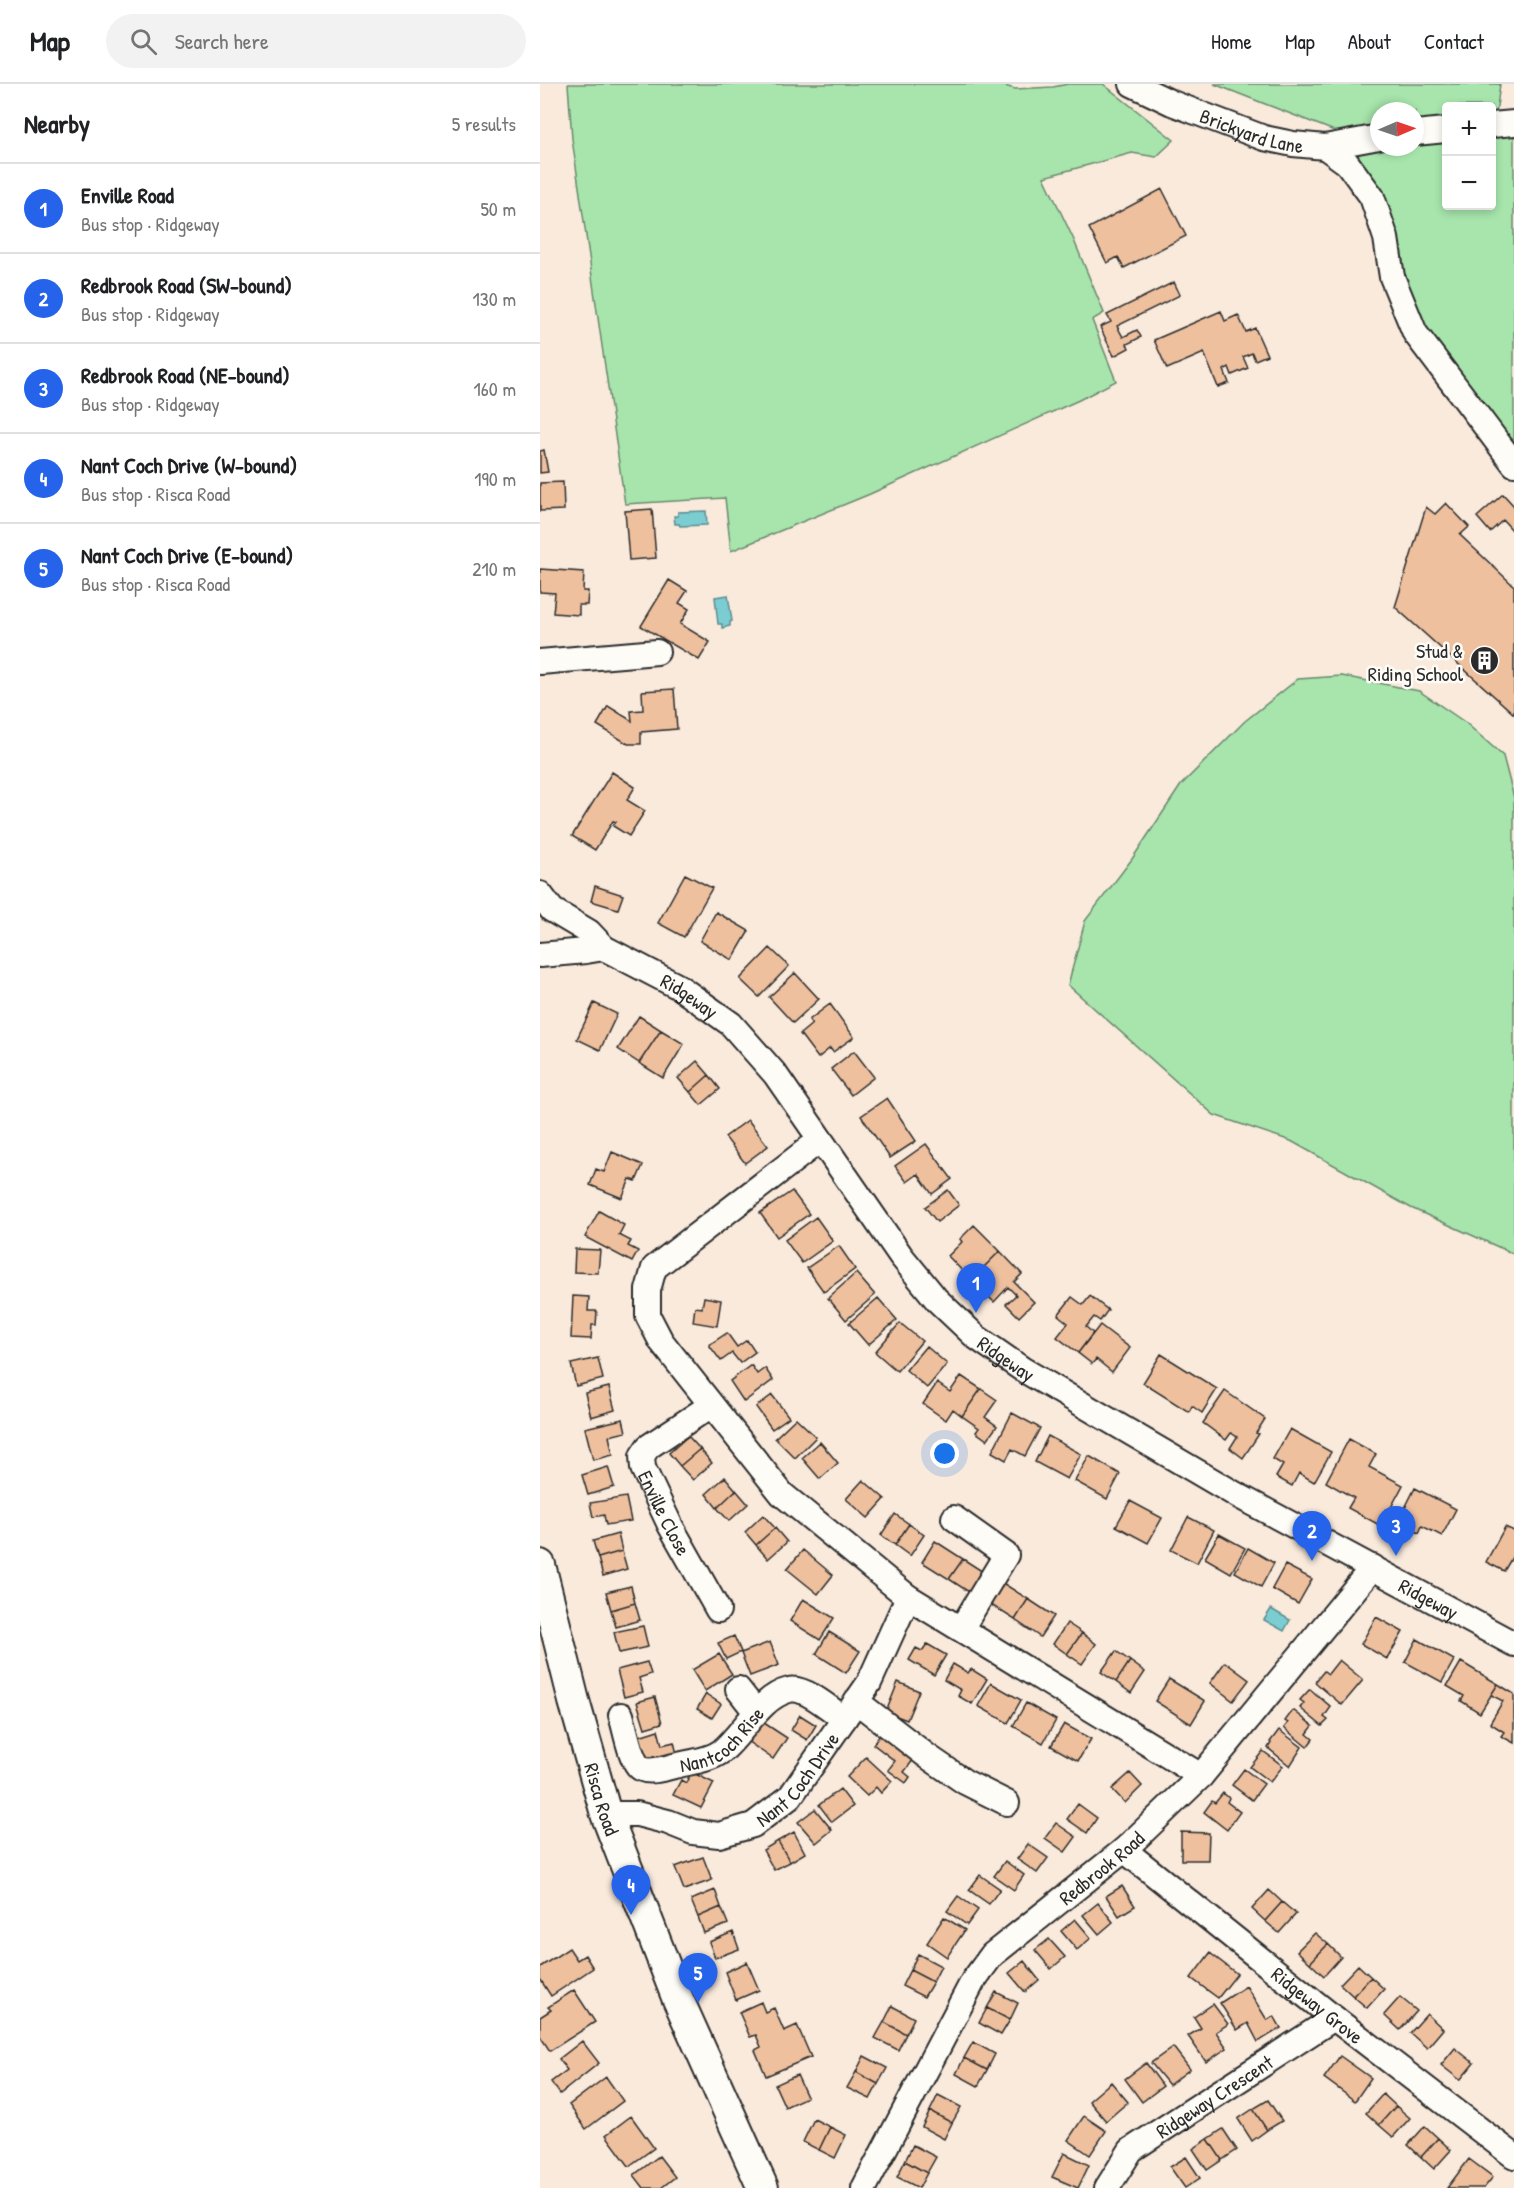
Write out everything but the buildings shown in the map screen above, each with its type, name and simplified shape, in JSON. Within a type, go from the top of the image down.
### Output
[{"type":"main road","name":"Risca Road","points":[[540,1565],[574,1701],[606,1814],[677,1997],[763,2188]]},
{"type":"street","name":"Brickyard Lane","points":[[1132,84],[1152,95],[1264,138],[1325,147],[1370,139]]},
{"type":"street","points":[[1496,125],[1514,123]]},
{"type":"street","points":[[1424,132],[1442,130]]},
{"type":"street","points":[[1325,147],[1347,163],[1372,197],[1386,238],[1392,277],[1415,333],[1514,464]]},
{"type":"street","points":[[540,662],[657,652]]},
{"type":"street","name":"Ridgeway","points":[[540,894],[552,910],[589,932],[604,948],[679,987],[731,1024],[775,1074],[901,1257],[937,1300],[976,1337],[1022,1369],[1235,1494],[1514,1644]]},
{"type":"street","points":[[540,955],[604,948]]},
{"type":"street","points":[[820,1140],[654,1268],[648,1290],[648,1316],[661,1341],[710,1406],[782,1494],[908,1597],[1201,1776]]},
{"type":"street","name":"Enville Close","points":[[710,1406],[648,1447],[642,1456],[643,1468],[670,1525],[718,1610]]},
{"type":"street","points":[[954,1518],[1006,1555],[961,1629]]},
{"type":"street","name":"Redbrook Road","points":[[864,2188],[973,1981],[992,1955],[1124,1850],[1201,1776],[1373,1567]]},
{"type":"street","name":"Nant Coch Drive","points":[[606,1814],[637,1814],[668,1822],[693,1832],[719,1835],[753,1825],[790,1797],[869,1683],[908,1597]]},
{"type":"street","points":[[738,1689],[756,1712]]},
{"type":"street","name":"Nantcoch Rise","points":[[621,1715],[635,1763],[642,1770],[655,1770],[712,1756],[721,1751],[756,1712],[790,1689],[802,1691],[850,1710]]},
{"type":"street","points":[[850,1710],[927,1756],[964,1782],[1007,1803]]},
{"type":"street","name":"Ridgeway Grove","points":[[1124,1850],[1334,2018],[1514,2156]]},
{"type":"street","name":"Ridgeway Crescent","points":[[1107,2188],[1131,2150],[1334,2018]]},
{"type":"green space","points":[[568,84],[998,84],[1015,89],[1068,84],[1103,84],[1174,140],[1156,157],[1132,153],[1044,177],[1073,238],[1104,313],[1092,320],[1116,381],[1079,400],[870,494],[731,551],[725,498],[625,504],[572,139]]},
{"type":"green space","points":[[1214,84],[1500,84],[1496,114],[1496,102],[1442,102],[1442,122],[1424,124],[1424,102],[1370,102],[1370,130],[1337,132]]},
{"type":"green space","points":[[1514,132],[1514,456],[1414,319],[1355,162],[1354,150],[1370,148],[1370,156],[1424,156],[1424,140],[1442,138],[1442,210],[1496,210],[1496,134]]},
{"type":"green space","points":[[1342,676],[1419,691],[1466,723],[1503,756],[1514,798],[1514,1254],[1411,1208],[1291,1141],[1214,1115],[1068,985],[1085,921],[1132,859],[1181,785],[1245,721],[1298,679]]},
{"type":"water","points":[[706,511],[707,525],[680,526],[675,524],[674,516],[678,516],[678,512]]},
{"type":"water","points":[[728,595],[732,621],[730,626],[722,628],[722,624],[718,624],[715,597]]},
{"type":"water","points":[[1271,1609],[1290,1620],[1284,1631],[1264,1620]]},
{"type":"place","name":"Stud & Riding School","points":[[1484,661]]},
{"type":"place","name":"Enville Road","points":[[976,1313]]},
{"type":"place","name":"Redbrook Road (NE-bound)","points":[[1396,1556]]},
{"type":"place","name":"Redbrook Road (SW-bound)","points":[[1312,1561]]},
{"type":"place","name":"Nant Coch Drive (W-bound)","points":[[631,1915]]},
{"type":"place","name":"Nant Coch Drive (E-bound)","points":[[698,2003]]}]
